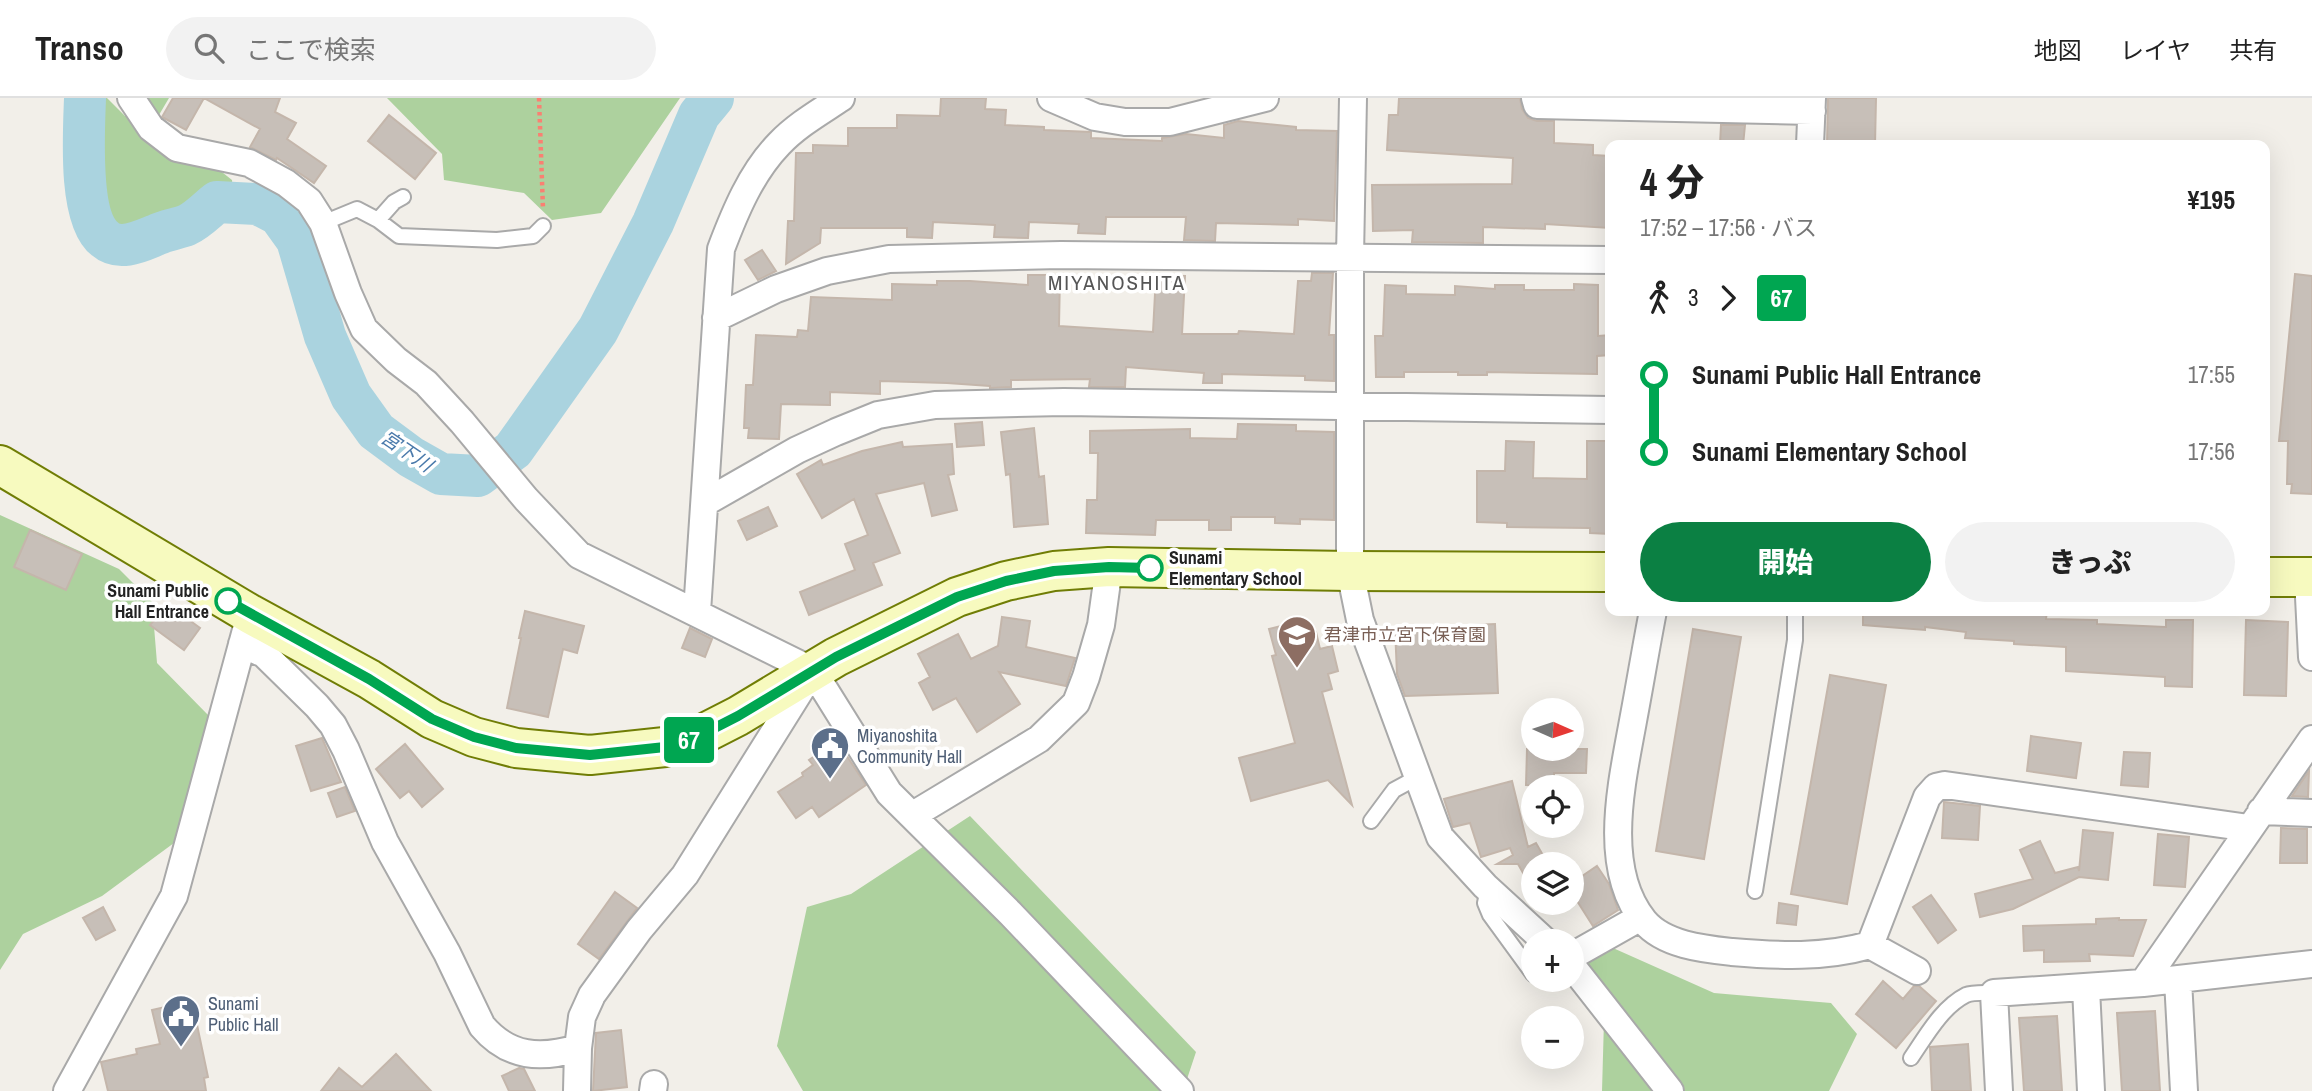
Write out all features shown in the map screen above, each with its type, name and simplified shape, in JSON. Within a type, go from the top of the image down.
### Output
[{"type":"street","points":[[131,98],[151,128],[177,148],[263,169],[309,201],[323,223],[364,329],[396,360],[426,383],[526,499],[579,555],[813,671],[889,793],[1010,913],[1180,1091]]},
{"type":"street","points":[[697,612],[721,249],[735,210],[754,177],[779,144],[808,119],[841,98]]},
{"type":"street","points":[[1051,98],[1095,117],[1125,122],[1170,122],[1265,98]]},
{"type":"street","points":[[1353,98],[1350,571],[1360,620],[1440,837],[1488,889],[1532,929]]},
{"type":"street","points":[[1535,98],[1537,105],[1812,104],[1810,140]]},
{"type":"street","points":[[716,318],[776,289],[827,271],[889,258],[1062,255],[1605,260]]},
{"type":"street","points":[[706,502],[797,450],[836,432],[878,415],[935,405],[1064,402],[1605,411]]},
{"type":"street","points":[[0,465],[246,629],[369,679],[432,719],[474,737],[516,748],[590,755],[665,747],[695,738],[813,671],[957,597],[1006,581],[1054,571],[1109,567],[1605,572]]},
{"type":"street","points":[[913,816],[1039,739],[1076,702],[1101,625],[1109,567]]},
{"type":"street","points":[[2270,577],[2310,577],[2312,657]]},
{"type":"street","points":[[1652,616],[1618,802],[1619,848],[1623,873],[1629,898],[1645,923],[1668,938],[1695,948],[1803,956],[1849,951],[1870,945],[1917,971]]},
{"type":"street","points":[[246,629],[264,654],[333,725],[385,842],[447,953],[482,1026],[510,1048],[528,1055],[544,1056],[578,1048]]},
{"type":"street","points":[[66,1091],[174,896],[246,629]]},
{"type":"street","points":[[577,1091],[582,1017],[592,995],[639,930],[685,875],[813,671]]},
{"type":"street","points":[[2143,983],[2312,739]]},
{"type":"street","points":[[1870,945],[1927,797],[1936,788],[1945,785],[2255,819],[2312,813]]},
{"type":"street","points":[[1584,949],[1641,917]]},
{"type":"street","points":[[1999,1091],[1994,993],[2178,980],[2312,964]]},
{"type":"street","points":[[2178,980],[2184,1091]]},
{"type":"street","points":[[1584,981],[1670,1091]]},
{"type":"street","points":[[2086,988],[2091,1091]]},
{"type":"lane","points":[[378,220],[394,202],[403,197]]},
{"type":"lane","points":[[323,223],[357,209],[378,220],[399,236],[497,240],[533,236],[543,226]]},
{"type":"lane","points":[[1755,891],[1796,640],[1795,616]]},
{"type":"lane","points":[[1371,821],[1394,790],[1418,777]]},
{"type":"lane","points":[[1488,889],[1485,904],[1490,915],[1521,957]]},
{"type":"lane","points":[[1912,1058],[1950,1007],[1968,994],[1994,993]]},
{"type":"path","points":[[539,98],[543,226]]},
{"type":"green space","points":[[67,98],[107,98],[125,116],[135,98],[169,98],[156,120],[232,180],[234,204],[190,245],[131,254],[105,242],[77,198],[72,111]]},
{"type":"green space","points":[[387,98],[680,98],[601,213],[552,220],[524,193],[444,180],[442,154]]},
{"type":"green space","points":[[0,515],[119,569],[152,602],[157,663],[209,716],[178,840],[102,896],[23,934],[0,970]]},
{"type":"green space","points":[[970,816],[1196,1052],[1183,1091],[803,1091],[777,1046],[807,907],[851,894]]},
{"type":"green space","points":[[1613,948],[1714,993],[1831,1003],[1857,1034],[1829,1091],[1602,1091],[1604,1020],[1587,961]]},
{"type":"building","points":[[173,98],[204,98],[186,130],[162,117]]},
{"type":"building","points":[[204,98],[280,98],[275,112],[296,123],[287,139],[326,166],[314,183],[277,158],[276,160],[250,147],[260,129]]},
{"type":"building","points":[[941,98],[986,98],[985,109],[1006,110],[1005,125],[1091,132],[1091,138],[1162,141],[1162,138],[1186,134],[1224,138],[1224,125],[1238,121],[1296,127],[1296,130],[1337,131],[1334,221],[1298,219],[1298,225],[1216,223],[1215,241],[1184,240],[1186,217],[1106,217],[1105,234],[1078,233],[1079,224],[1029,222],[1028,238],[994,237],[995,225],[933,222],[932,238],[907,237],[907,228],[821,228],[820,243],[786,264],[788,221],[794,221],[796,153],[813,153],[813,145],[848,146],[848,128],[897,128],[897,115],[940,116]]},
{"type":"building","points":[[1399,98],[1520,98],[1522,109],[1528,118],[1554,121],[1554,143],[1593,145],[1593,155],[1605,156],[1605,228],[1545,224],[1545,229],[1483,227],[1483,243],[1412,242],[1413,230],[1373,231],[1372,185],[1512,184],[1513,158],[1387,150],[1389,115],[1398,115]]},
{"type":"building","points":[[1828,98],[1876,98],[1875,140],[1827,140]]},
{"type":"building","points":[[389,115],[436,153],[415,179],[368,141]]},
{"type":"building","points":[[1721,125],[1745,125],[1744,140],[1720,140]]},
{"type":"building","points":[[762,250],[776,271],[758,280],[745,260]]},
{"type":"building","points":[[1312,273],[1333,273],[1329,335],[1334,335],[1334,381],[1305,380],[1305,376],[1222,374],[1222,383],[1203,383],[1204,373],[1126,367],[1125,387],[1089,387],[1090,379],[1011,380],[1011,387],[990,388],[947,383],[880,381],[880,394],[830,392],[830,405],[781,404],[779,439],[748,438],[749,428],[744,428],[746,385],[753,385],[756,335],[797,337],[798,330],[808,331],[811,297],[892,300],[892,284],[937,285],[937,281],[970,281],[1028,285],[1028,275],[1060,275],[1059,326],[1153,332],[1156,275],[1185,276],[1182,334],[1238,334],[1239,331],[1294,334],[1298,281],[1311,281]]},
{"type":"building","points":[[2295,274],[2312,276],[2312,494],[2291,493],[2292,484],[2287,484],[2288,441],[2279,441]]},
{"type":"building","points":[[1574,284],[1598,285],[1598,336],[1605,335],[1605,355],[1597,356],[1597,374],[1487,372],[1487,375],[1458,375],[1458,372],[1404,372],[1404,377],[1376,377],[1375,336],[1383,336],[1385,285],[1406,286],[1406,294],[1455,295],[1455,286],[1495,289],[1495,285],[1524,285],[1524,290],[1574,290]]},
{"type":"building","points":[[982,422],[984,445],[957,447],[955,424]]},
{"type":"building","points":[[1238,424],[1296,425],[1296,431],[1334,432],[1334,520],[1300,519],[1300,524],[1275,523],[1275,517],[1231,517],[1231,530],[1209,530],[1209,520],[1156,520],[1155,535],[1086,533],[1087,500],[1097,500],[1098,453],[1090,453],[1090,431],[1190,429],[1190,438],[1237,439]]},
{"type":"building","points":[[1034,428],[1039,477],[1044,476],[1048,524],[1014,527],[1010,474],[1006,475],[1001,432]]},
{"type":"building","points":[[1506,441],[1534,442],[1533,478],[1587,479],[1587,441],[1605,441],[1605,534],[1590,533],[1590,528],[1507,527],[1507,523],[1477,522],[1477,471],[1505,471]]},
{"type":"building","points":[[902,442],[903,447],[952,444],[954,474],[948,475],[957,510],[932,516],[924,483],[876,494],[900,553],[873,563],[882,585],[809,615],[800,592],[855,570],[845,544],[868,535],[854,499],[822,518],[797,474],[821,460],[823,465],[862,451]]},
{"type":"building","points":[[768,507],[777,526],[747,540],[738,521]]},
{"type":"building","points":[[30,530],[82,554],[66,590],[14,567]]},
{"type":"building","points":[[163,609],[176,620],[181,614],[200,628],[184,650],[150,625]]},
{"type":"building","points":[[525,611],[584,626],[577,653],[563,649],[548,717],[507,708]]},
{"type":"building","points":[[1863,616],[2046,616],[2046,619],[2097,620],[2097,624],[2166,627],[2166,620],[2193,620],[2192,687],[2165,686],[2165,677],[2066,671],[2066,647],[1965,638],[1966,632],[1925,627],[1925,630],[1863,625]]},
{"type":"building","points":[[1002,617],[1030,621],[1026,647],[1075,658],[1066,686],[999,672],[1020,704],[977,732],[956,698],[933,710],[919,683],[930,677],[918,654],[958,634],[971,659],[998,646]]},
{"type":"building","points":[[2246,620],[2288,622],[2286,696],[2244,695]]},
{"type":"building","points":[[1289,624],[1293,638],[1316,632],[1320,649],[1332,646],[1338,671],[1328,674],[1332,689],[1322,692],[1352,805],[1328,780],[1251,801],[1239,758],[1295,743],[1272,656],[1276,655],[1269,629]]},
{"type":"building","points":[[1495,624],[1498,693],[1405,696],[1397,674],[1395,628]]},
{"type":"building","points":[[690,628],[712,639],[705,657],[682,648]]},
{"type":"building","points":[[1693,629],[1741,637],[1704,859],[1656,851]]},
{"type":"building","points":[[1830,675],[1886,685],[1847,904],[1791,894]]},
{"type":"building","points":[[2031,736],[2081,743],[2076,778],[2027,771]]},
{"type":"building","points":[[322,738],[341,782],[311,791],[296,746]]},
{"type":"building","name":"Miyanoshita Community Hall","points":[[837,741],[866,785],[819,817],[812,807],[796,818],[778,792],[803,776],[802,773],[813,765],[809,760]]},
{"type":"building","points":[[405,744],[443,789],[422,807],[409,791],[400,798],[376,769]]},
{"type":"building","points":[[1584,749],[1587,749],[1586,773],[1526,775],[1527,761],[1584,761]]},
{"type":"building","points":[[2124,752],[2150,753],[2148,787],[2121,785]]},
{"type":"building","points":[[2309,771],[2308,797],[2292,796],[2298,787]]},
{"type":"building","points":[[1512,781],[1521,818],[1521,838],[1526,838],[1528,847],[1536,843],[1541,852],[1521,852],[1521,869],[1518,864],[1497,864],[1513,855],[1510,848],[1481,857],[1470,823],[1453,827],[1444,799]]},
{"type":"building","points":[[345,787],[355,811],[337,817],[328,793]]},
{"type":"building","points":[[1944,802],[1980,806],[1978,840],[1942,838]]},
{"type":"building","points":[[2281,828],[2307,829],[2307,863],[2280,863]]},
{"type":"building","points":[[2083,830],[2113,833],[2108,880],[2079,877],[2013,909],[1980,917],[1975,894],[2033,879],[2020,850],[2040,841],[2055,873],[2078,867],[2079,871]]},
{"type":"building","points":[[2158,834],[2189,837],[2185,887],[2154,885]]},
{"type":"building","points":[[1597,866],[1609,884],[1618,910],[1593,926],[1584,912],[1584,875]]},
{"type":"building","points":[[615,892],[637,908],[599,959],[578,944]]},
{"type":"building","points":[[1931,895],[1956,930],[1938,943],[1913,907]]},
{"type":"building","points":[[1779,903],[1798,906],[1796,925],[1777,923]]},
{"type":"building","points":[[103,907],[115,930],[96,940],[83,918]]},
{"type":"building","points":[[2096,919],[2146,920],[2133,956],[2089,954],[2090,961],[2044,962],[2044,950],[2024,951],[2023,926],[2096,924]]},
{"type":"building","points":[[1883,981],[1903,999],[1914,986],[1919,986],[1936,1001],[1896,1048],[1856,1014]]},
{"type":"building","name":"Sunami Public Hall","points":[[192,1001],[208,1077],[204,1078],[206,1091],[108,1091],[101,1062],[137,1054],[136,1049],[160,1044],[152,1010]]},
{"type":"building","points":[[2155,1011],[2160,1091],[2122,1091],[2117,1013]]},
{"type":"building","points":[[2057,1016],[2062,1091],[2024,1091],[2019,1018]]},
{"type":"building","points":[[621,1030],[627,1087],[593,1091],[596,1033]]},
{"type":"building","points":[[1968,1044],[1971,1091],[1932,1091],[1930,1047]]},
{"type":"building","points":[[396,1054],[431,1091],[321,1091],[339,1068],[362,1087]]},
{"type":"building","points":[[519,1068],[524,1069],[535,1091],[509,1091],[502,1076]]},
{"type":"waterway","name":"宮下川","points":[[85,98],[84,173],[90,213],[96,228],[105,239],[117,245],[137,242],[187,225],[217,202],[258,204],[279,215],[297,240],[325,336],[351,396],[376,431],[411,457],[441,474],[478,476],[513,450],[598,330],[653,223],[699,115],[713,98]]},
{"type":"bus line","name":"67","points":[[228,601],[369,679],[432,719],[474,737],[516,748],[590,755],[665,747],[695,738],[738,716],[836,657],[957,597],[1006,581],[1054,571],[1109,567],[1150,568]]},
{"type":"place","name":"Sunami Elementary School","points":[[1150,568]]},
{"type":"place","name":"Sunami Public Hall Entrance","points":[[228,601]]},
{"type":"place","name":"君津市立宮下保育園","points":[[1297,669]]},
{"type":"place","name":"Miyanoshita Community Hall","points":[[830,780]]},
{"type":"place","name":"Sunami Public Hall","points":[[181,1048]]},
{"type":"district","name":"MIYANOSHITA","points":[[1117,283]]}]
